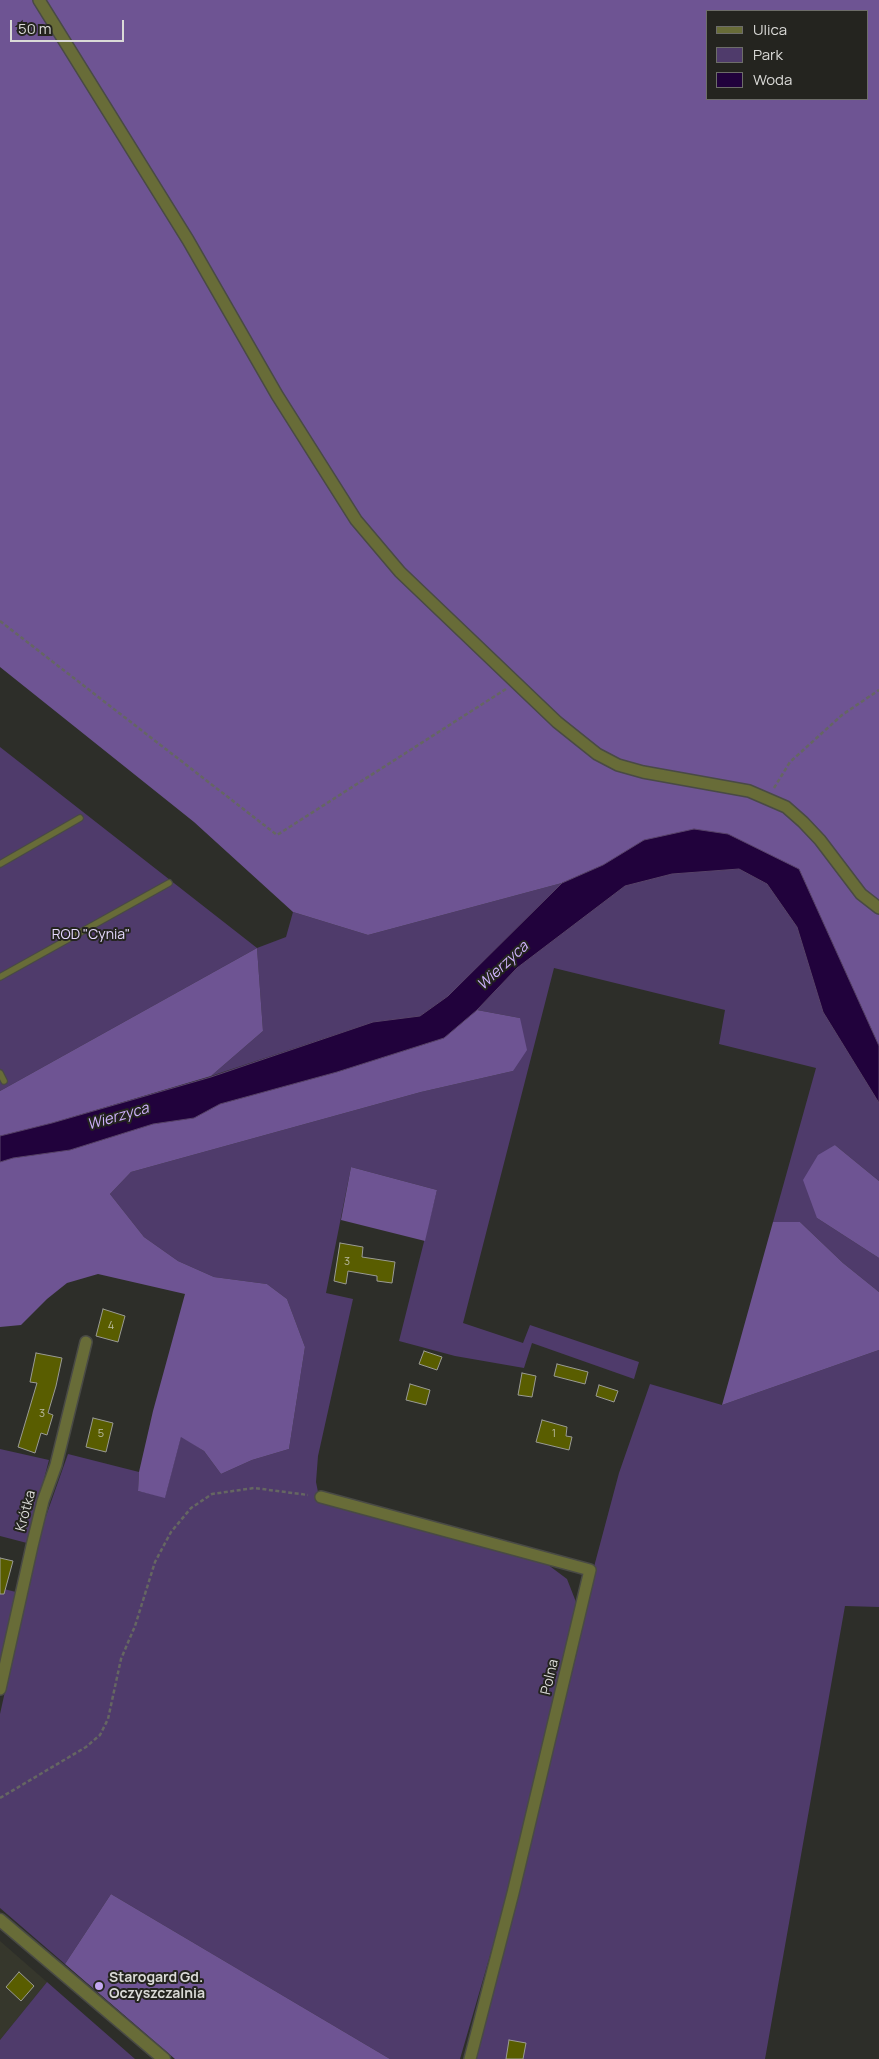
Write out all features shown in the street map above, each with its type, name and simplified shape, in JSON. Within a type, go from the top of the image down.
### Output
[{"type":"street","points":[[39,0],[188,240],[277,395],[356,520],[400,572],[516,682],[596,754],[618,765],[643,772],[749,792],[768,798],[786,807],[803,822],[861,894],[879,908]]},
{"type":"street","name":"Krótka","points":[[0,1689],[43,1501],[56,1465],[86,1342]]},
{"type":"street","name":"Polna","points":[[321,1497],[590,1570],[520,1865],[470,2059]]},
{"type":"street","points":[[0,1920],[164,2059]]},
{"type":"lane","points":[[0,864],[80,818]]},
{"type":"lane","points":[[0,977],[169,883]]},
{"type":"lane","points":[[0,1073],[4,1081]]},
{"type":"path","points":[[0,621],[277,835],[516,682]]},
{"type":"path","points":[[768,798],[790,762],[842,715],[879,690]]},
{"type":"path","points":[[0,1798],[86,1746],[100,1735],[108,1719],[121,1659],[135,1626],[155,1562],[171,1532],[190,1508],[212,1494],[254,1488],[321,1497]]},
{"type":"shaded area","points":[[0,0],[879,0],[879,1046],[799,869],[603,865],[562,883],[368,935],[293,912],[194,822],[0,667]]},
{"type":"shaded area","points":[[257,948],[263,1031],[211,1076],[52,1123],[0,1136],[0,1091]]},
{"type":"shaded area","points":[[477,1010],[520,1018],[527,1050],[513,1071],[421,1092],[131,1172],[110,1194],[144,1237],[178,1261],[214,1277],[267,1284],[287,1299],[305,1347],[289,1449],[252,1460],[221,1474],[204,1451],[181,1437],[165,1498],[138,1491],[139,1472],[153,1411],[185,1294],[98,1274],[67,1283],[47,1299],[21,1325],[0,1327],[0,1162],[13,1158],[70,1150],[153,1124],[194,1118],[220,1104],[337,1072],[444,1038]]},
{"type":"shaded area","points":[[835,1145],[879,1181],[879,1258],[817,1218],[803,1180],[818,1155]]},
{"type":"shaded area","points":[[351,1167],[437,1190],[425,1241],[341,1220]]},
{"type":"shaded area","points":[[773,1222],[800,1222],[843,1263],[879,1292],[879,1350],[722,1405]]},
{"type":"shaded area","points":[[111,1894],[390,2059],[175,2059],[65,1964]]},
{"type":"shaded area","points":[[0,1941],[47,1982],[0,2040]]},
{"type":"green space","name":"ROD \"Cynia\"","points":[[0,747],[257,948],[0,1091]]},
{"type":"green space","points":[[739,869],[767,884],[797,927],[823,1012],[879,1103],[879,1181],[835,1145],[817,1218],[879,1258],[879,1292],[843,1263],[800,1222],[773,1222],[816,1068],[719,1044],[725,1010],[554,968],[463,1323],[523,1343],[530,1325],[639,1362],[634,1379],[532,1343],[524,1368],[455,1356],[399,1341],[437,1190],[351,1167],[326,1293],[353,1299],[318,1456],[316,1482],[320,1502],[547,1564],[567,1579],[576,1602],[573,1622],[500,1921],[460,2059],[390,2059],[111,1894],[65,1964],[0,1908],[0,1714],[40,1533],[68,1454],[139,1472],[138,1491],[165,1497],[181,1436],[204,1451],[221,1474],[252,1460],[289,1449],[305,1347],[287,1299],[267,1284],[214,1277],[178,1261],[144,1237],[110,1194],[131,1172],[421,1092],[513,1071],[520,1018],[477,1010],[517,968],[625,886],[672,874]]},
{"type":"green space","points":[[562,883],[448,996],[420,1016],[373,1022],[211,1076],[263,1031],[257,948],[286,937],[293,912],[368,935]]},
{"type":"green space","points":[[879,1350],[879,1607],[845,1606],[765,2059],[475,2059],[577,1652],[595,1563],[619,1473],[650,1384],[722,1405]]},
{"type":"green space","points":[[0,1449],[49,1460],[27,1543],[0,1536]]},
{"type":"green space","points":[[0,1588],[16,1592],[0,1666]]},
{"type":"green space","points":[[47,1982],[135,2059],[0,2059],[0,2040]]},
{"type":"water","name":"Wierzyca","points":[[694,829],[728,834],[799,869],[879,1046],[879,1103],[823,1012],[797,927],[767,884],[739,869],[672,874],[625,886],[517,968],[477,1010],[444,1038],[337,1072],[220,1104],[194,1118],[153,1124],[70,1150],[13,1158],[0,1162],[0,1136],[211,1077],[373,1022],[420,1016],[448,996],[562,883],[603,865],[644,840]]},
{"type":"building","points":[[340,1243],[363,1247],[362,1257],[395,1262],[392,1283],[377,1281],[377,1276],[348,1271],[346,1284],[334,1281]]},
{"type":"building","points":[[103,1309],[125,1316],[118,1342],[96,1336]]},
{"type":"building","points":[[424,1351],[442,1357],[437,1370],[419,1364]]},
{"type":"building","points":[[36,1353],[62,1358],[48,1413],[53,1415],[47,1435],[41,1433],[35,1453],[18,1447],[37,1383],[30,1382]]},
{"type":"building","points":[[557,1364],[588,1372],[585,1384],[554,1376]]},
{"type":"building","points":[[522,1373],[536,1376],[532,1397],[518,1395]]},
{"type":"building","points":[[410,1384],[430,1390],[426,1405],[406,1400]]},
{"type":"building","points":[[599,1385],[618,1391],[614,1402],[596,1396]]},
{"type":"building","points":[[93,1418],[113,1423],[106,1452],[86,1447]]},
{"type":"building","points":[[542,1420],[567,1427],[566,1436],[572,1437],[569,1450],[536,1442]]},
{"type":"building","points":[[0,1558],[13,1561],[4,1594],[0,1594]]},
{"type":"building","points":[[19,1972],[34,1986],[21,2001],[6,1987]]},
{"type":"building","points":[[509,2040],[526,2043],[523,2059],[506,2059]]},
{"type":"place","name":"Starogard Gd. Oczyszczalnia","points":[[99,1986]]}]
